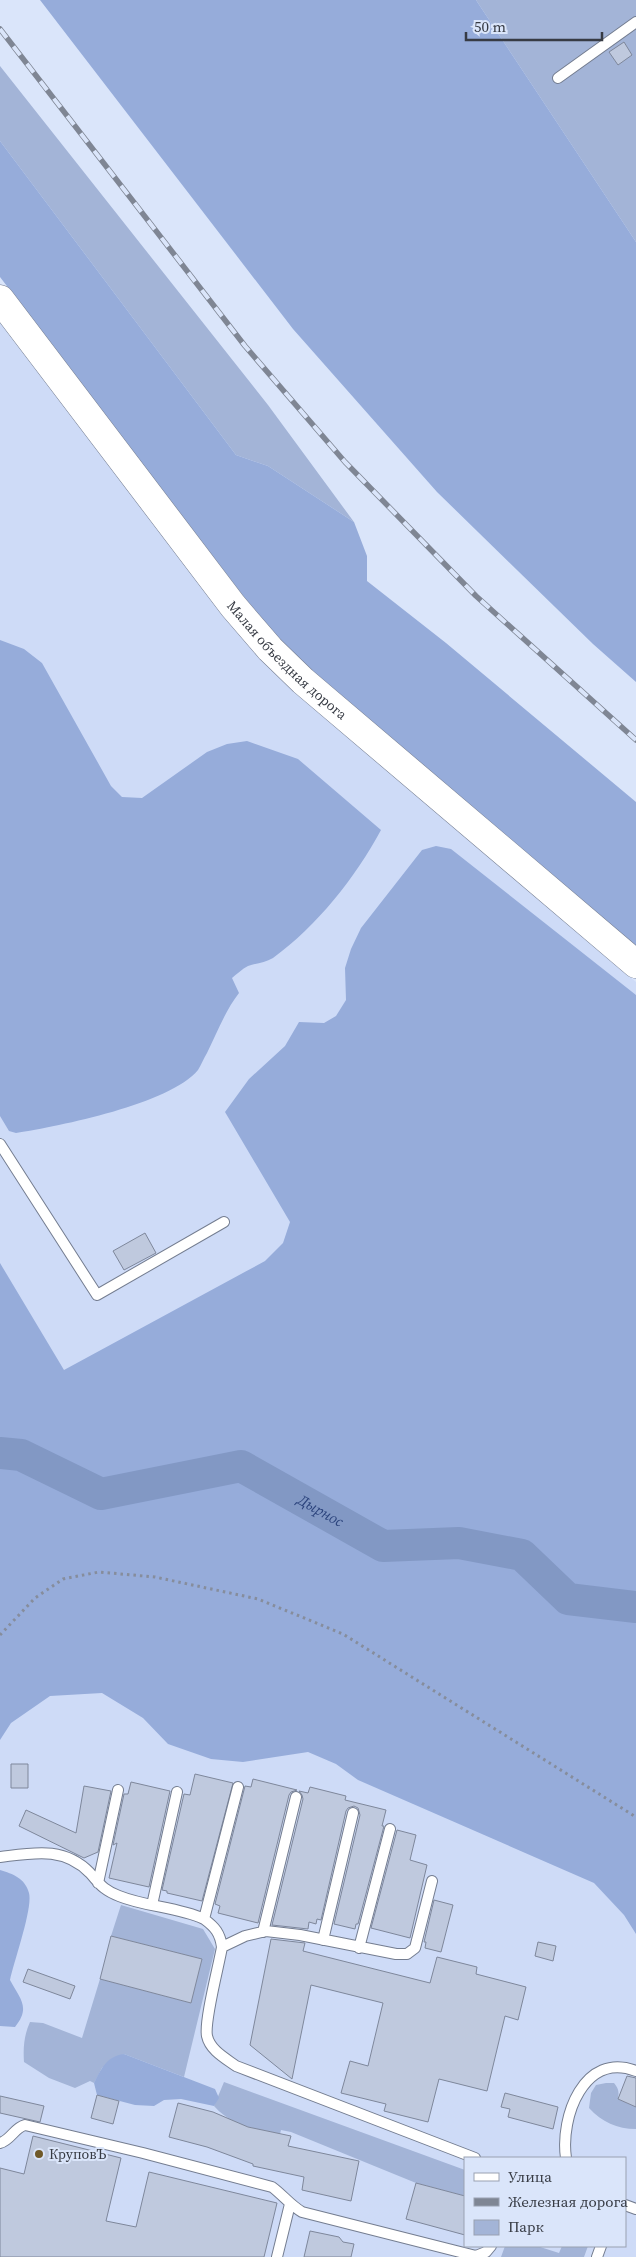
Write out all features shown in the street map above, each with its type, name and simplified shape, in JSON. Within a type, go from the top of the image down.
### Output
[{"type":"street","name":"Малая объездная дорога","points":[[0,299],[233,606],[270,649],[303,682],[636,964]]},
{"type":"lane","points":[[558,78],[636,22]]},
{"type":"lane","points":[[0,1144],[97,1295],[224,1222]]},
{"type":"lane","points":[[204,1919],[238,1787]]},
{"type":"lane","points":[[98,1883],[118,1790]]},
{"type":"lane","points":[[152,1905],[177,1792]]},
{"type":"lane","points":[[263,1932],[296,1796]]},
{"type":"lane","points":[[323,1940],[353,1813]]},
{"type":"lane","points":[[359,1948],[390,1829]]},
{"type":"lane","points":[[0,1857],[38,1852],[56,1854],[76,1861],[98,1883],[119,1896],[204,1919],[213,1926],[220,1936],[222,1947],[208,2021],[207,2036],[214,2049],[236,2066],[472,2157]]},
{"type":"lane","points":[[222,1947],[246,1936],[263,1932],[300,1934],[359,1948],[407,1954],[415,1948],[432,1881]]},
{"type":"lane","points":[[566,2157],[564,2139],[570,2114],[580,2089],[589,2078],[605,2068],[623,2066],[636,2071]]},
{"type":"lane","points":[[0,2143],[6,2141],[18,2127],[25,2125],[143,2153],[272,2187],[281,2193],[290,2204],[302,2212],[476,2256],[486,2252],[490,2247]]},
{"type":"lane","points":[[277,2257],[290,2204]]},
{"type":"path","points":[[0,1635],[35,1598],[63,1579],[99,1572],[155,1577],[258,1599],[343,1634],[636,1817]]},
{"type":"shaded area","points":[[40,0],[476,0],[636,242],[636,682],[593,644],[437,492],[293,329]]},
{"type":"shaded area","points":[[0,141],[236,455],[268,466],[354,522],[367,556],[367,581],[446,643],[636,802],[636,949],[312,671],[280,640],[244,597],[0,277]]},
{"type":"shaded area","points":[[0,322],[223,614],[260,659],[294,692],[636,982],[636,2257],[0,2257]]},
{"type":"shaded area","points":[[0,640],[24,649],[42,663],[111,786],[122,797],[142,798],[207,752],[227,744],[247,741],[298,759],[381,830],[347,883],[305,931],[273,958],[248,966],[232,978],[239,993],[225,1015],[198,1070],[184,1082],[164,1093],[113,1112],[16,1133],[9,1131],[0,1116]]},
{"type":"shaded area","points":[[436,846],[451,849],[636,995],[636,1934],[624,1915],[594,1883],[358,1780],[336,1764],[308,1752],[243,1762],[211,1759],[168,1744],[143,1718],[102,1693],[50,1696],[11,1723],[0,1740],[0,1263],[64,1370],[265,1261],[283,1243],[290,1222],[225,1112],[249,1079],[285,1046],[299,1022],[324,1023],[336,1016],[346,1000],[345,968],[361,928],[422,850]]},
{"type":"shaded area","points":[[0,1870],[14,1875],[21,1880],[29,1893],[26,1922],[10,1980],[23,2008],[20,2020],[15,2027],[0,2026]]},
{"type":"shaded area","points":[[124,2054],[215,2089],[219,2098],[214,2106],[181,2099],[164,2100],[154,2106],[135,2105],[97,2095],[94,2083],[102,2068],[113,2057]]},
{"type":"green space","points":[[476,0],[636,0],[636,242]]},
{"type":"green space","points":[[0,66],[268,405],[354,522],[268,466],[236,455],[0,141]]},
{"type":"green space","points":[[121,1905],[203,1929],[215,1949],[184,2077],[124,2054],[102,2068],[94,2083],[90,2081],[75,2088],[49,2078],[24,2062],[24,2042],[30,2022],[43,2023],[82,2038],[100,1979],[191,2003],[202,1959],[111,1936]]},
{"type":"green space","points":[[224,2082],[464,2170],[464,2196],[416,2183],[291,2132],[281,2130],[280,2134],[244,2126],[221,2113],[214,2106]]},
{"type":"green space","points":[[614,2083],[616,2085],[618,2099],[636,2107],[636,2129],[622,2128],[610,2124],[589,2108],[591,2093],[596,2085]]},
{"type":"green space","points":[[505,2247],[540,2247],[559,2253],[562,2247],[588,2247],[584,2257],[501,2257]]},
{"type":"building","points":[[624,42],[632,55],[618,65],[609,52]]},
{"type":"building","points":[[145,1233],[156,1253],[124,1270],[113,1251]]},
{"type":"building","points":[[11,1764],[28,1764],[28,1788],[11,1788]]},
{"type":"building","points":[[195,1774],[233,1783],[202,1901],[167,1893],[167,1891],[162,1890],[184,1794],[190,1795]]},
{"type":"building","points":[[253,1779],[297,1790],[289,1795],[258,1923],[218,1913],[220,1906],[215,1904],[245,1786],[251,1787]]},
{"type":"building","points":[[131,1782],[170,1791],[149,1887],[109,1878],[117,1843],[113,1845],[124,1794],[128,1794]]},
{"type":"building","points":[[84,1786],[111,1791],[98,1852],[84,1858],[19,1826],[26,1810],[76,1833]]},
{"type":"building","points":[[310,1787],[346,1796],[345,1800],[386,1810],[382,1826],[384,1826],[358,1924],[356,1924],[355,1929],[334,1924],[360,1815],[358,1808],[354,1806],[346,1811],[321,1920],[317,1919],[316,1924],[309,1922],[308,1929],[272,1925],[303,1799],[299,1791],[308,1793]]},
{"type":"building","points":[[397,1830],[416,1835],[410,1860],[427,1865],[410,1938],[371,1928]]},
{"type":"building","points":[[434,1900],[453,1905],[441,1952],[425,1948],[426,1942],[424,1942]]},
{"type":"building","points":[[111,1936],[202,1959],[191,2003],[100,1979]]},
{"type":"building","points":[[271,1939],[305,1943],[303,1951],[430,1983],[437,1957],[477,1967],[476,1974],[526,1987],[518,2020],[505,2016],[487,2091],[439,2079],[428,2122],[384,2111],[386,2104],[341,2093],[350,2061],[368,2066],[383,2003],[311,1985],[292,2079],[250,2045]]},
{"type":"building","points":[[538,1942],[556,1946],[553,1961],[535,1956]]},
{"type":"building","points":[[28,1969],[75,1986],[70,1999],[23,1982]]},
{"type":"building","points":[[627,2076],[636,2078],[636,2107],[618,2099]]},
{"type":"building","points":[[505,2093],[558,2107],[553,2129],[508,2117],[510,2109],[501,2107]]},
{"type":"building","points":[[97,2095],[119,2101],[113,2124],[91,2118]]},
{"type":"building","points":[[0,2096],[44,2106],[40,2122],[0,2113]]},
{"type":"building","points":[[178,2103],[213,2112],[248,2127],[291,2136],[288,2146],[359,2161],[351,2201],[302,2190],[304,2177],[253,2166],[253,2164],[207,2147],[169,2137]]},
{"type":"building","points":[[33,2136],[121,2158],[106,2221],[136,2227],[149,2172],[277,2203],[264,2257],[0,2257],[0,2168],[24,2174]]},
{"type":"building","points":[[416,2183],[464,2196],[464,2235],[406,2219]]},
{"type":"building","points":[[310,2231],[339,2237],[343,2242],[354,2244],[351,2257],[304,2257]]},
{"type":"waterway","name":"Дырнос","points":[[0,1453],[21,1455],[101,1494],[241,1466],[383,1546],[459,1543],[522,1555],[568,1599],[636,1607]]},
{"type":"railway","points":[[0,29],[245,346],[345,462],[476,596],[636,740]]},
{"type":"place","name":"КруповЪ","points":[[39,2154]]}]
